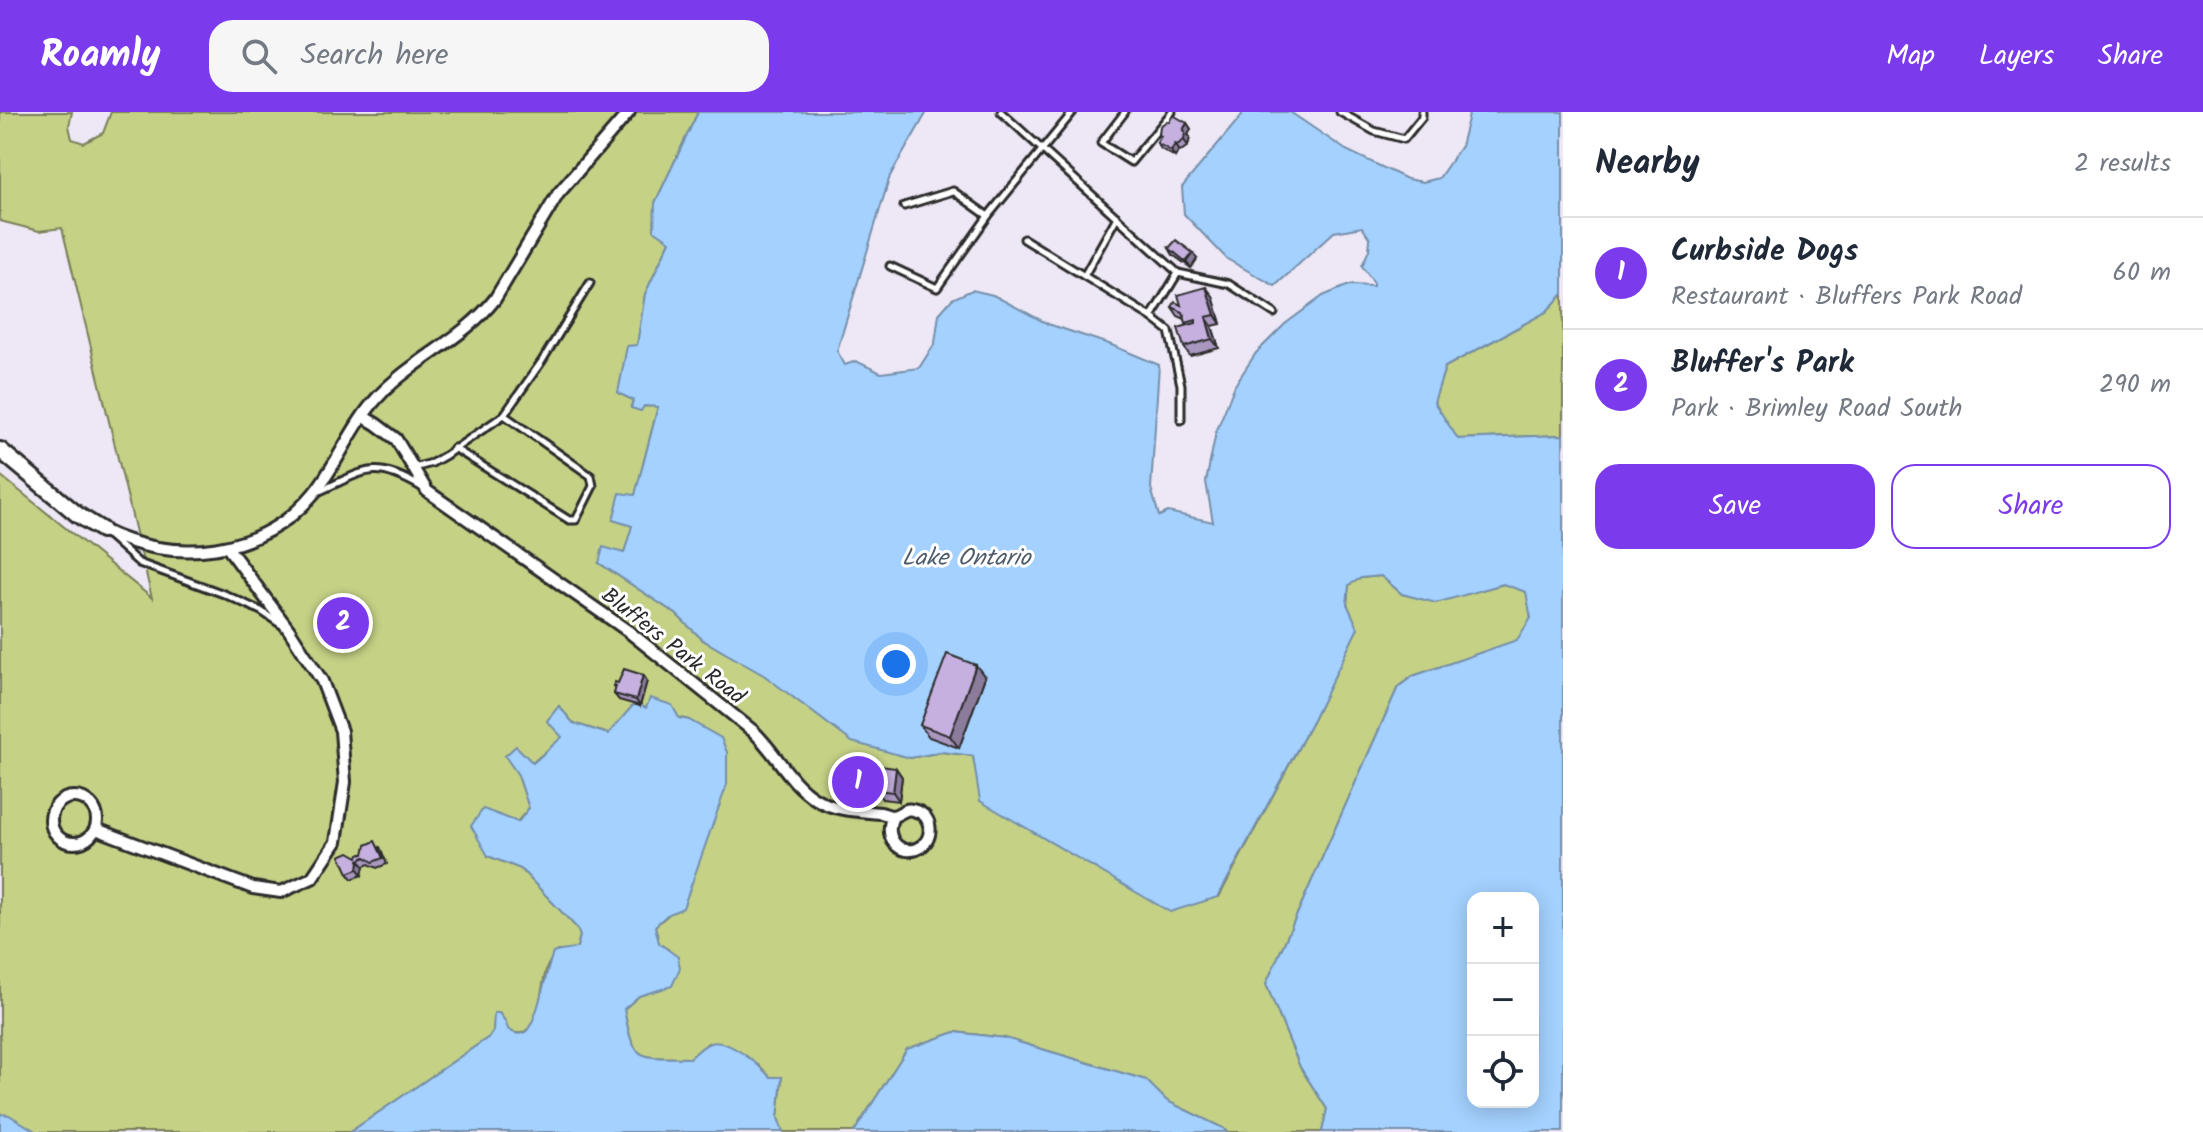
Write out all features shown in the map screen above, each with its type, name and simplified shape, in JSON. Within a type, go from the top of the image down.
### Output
[{"type":"street","name":"Bluffers Park Road","points":[[102,530],[134,544],[164,550],[206,551],[228,548],[263,534],[290,515],[313,494],[376,398],[486,312],[558,194],[629,112]]},
{"type":"street","name":"Bluffers Park Road","points":[[364,417],[396,439],[427,491],[628,631],[753,731],[768,745],[800,787],[814,798],[846,810],[893,816],[906,809],[919,811],[929,821],[930,835],[922,847],[908,850],[895,845],[889,836],[893,816]]},
{"type":"street","points":[[0,450],[78,515],[102,530]]},
{"type":"street","points":[[96,829],[253,888],[281,892],[312,878],[336,842],[345,782],[341,731],[322,681],[289,630],[228,548]]},
{"type":"street","points":[[72,797],[87,801],[96,813],[96,829],[78,843],[64,841],[53,828],[53,811],[72,797]]},
{"type":"lane","points":[[1001,112],[1178,273],[1229,284],[1274,313]]},
{"type":"lane","points":[[890,266],[937,288],[988,216],[1073,112]]},
{"type":"lane","points":[[1125,112],[1101,143],[1131,162],[1172,112]]},
{"type":"lane","points":[[1340,112],[1374,131],[1404,139],[1422,117],[1422,112]]},
{"type":"lane","points":[[904,206],[953,191],[988,216]]},
{"type":"lane","points":[[1084,276],[1117,217]]},
{"type":"lane","points":[[1024,239],[1169,331],[1181,385],[1181,420]]},
{"type":"lane","points":[[1151,317],[1178,273]]},
{"type":"lane","points":[[413,469],[432,463],[504,415],[590,283]]},
{"type":"lane","points":[[454,448],[569,520],[576,520],[593,486],[591,475],[504,415]]},
{"type":"lane","name":"Bluffers Park Road","points":[[313,494],[360,473],[375,470],[393,472],[427,491]]},
{"type":"lane","points":[[102,530],[139,563],[261,611],[289,630]]},
{"type":"green space","points":[[0,112],[72,112],[69,126],[72,139],[84,143],[103,133],[111,112],[698,112],[655,203],[670,241],[645,294],[637,346],[618,393],[633,400],[631,407],[658,406],[635,496],[613,520],[633,525],[624,553],[599,563],[676,614],[703,640],[910,758],[942,752],[973,756],[976,771],[1219,897],[1313,720],[1357,628],[1347,604],[1349,585],[1361,578],[1381,576],[1402,594],[1436,602],[1504,584],[1527,592],[1531,618],[1517,641],[1413,676],[1398,687],[1266,984],[1300,1067],[1327,1109],[1322,1132],[1227,1132],[1167,1101],[1145,1080],[1005,1038],[955,1032],[907,1049],[854,1132],[783,1132],[778,1118],[782,1078],[770,1077],[760,1066],[708,1043],[690,1058],[659,1058],[641,1054],[631,1040],[624,1009],[639,996],[668,949],[659,944],[655,926],[668,915],[689,720],[646,709],[635,703],[609,734],[573,723],[559,706],[547,721],[563,737],[518,775],[529,808],[488,856],[521,869],[577,928],[580,936],[577,947],[570,951],[557,951],[549,963],[537,1013],[526,1031],[518,1033],[507,1029],[499,1013],[495,1013],[493,1031],[489,1037],[350,1132],[0,1132],[0,475],[152,598],[62,228],[39,231],[0,221]]},
{"type":"green space","points":[[1563,294],[1563,435],[1457,439],[1434,402],[1445,367],[1546,312]]},
{"type":"water","name":"Lake Ontario","points":[[698,112],[927,112],[890,176],[837,351],[845,365],[856,361],[881,373],[919,368],[935,343],[939,314],[952,299],[972,290],[993,295],[1048,324],[1159,365],[1151,488],[1159,516],[1168,512],[1213,522],[1206,482],[1216,432],[1235,385],[1256,353],[1285,324],[1323,296],[1349,285],[1373,286],[1362,266],[1370,239],[1362,227],[1334,232],[1275,286],[1227,259],[1184,214],[1182,187],[1242,115],[1241,112],[1290,112],[1346,150],[1407,179],[1423,182],[1439,178],[1461,146],[1469,115],[1467,112],[1563,112],[1563,294],[1546,312],[1445,367],[1434,402],[1458,439],[1563,435],[1563,1132],[1322,1132],[1327,1109],[1300,1067],[1266,984],[1398,687],[1413,676],[1517,640],[1531,618],[1526,592],[1503,584],[1436,603],[1402,594],[1381,576],[1361,578],[1349,585],[1347,604],[1358,628],[1313,720],[1218,897],[1170,912],[980,801],[973,756],[942,752],[910,758],[852,742],[765,676],[703,640],[676,614],[599,563],[603,547],[624,553],[632,526],[613,520],[620,493],[635,495],[658,407],[644,406],[641,411],[631,408],[633,400],[618,393],[627,346],[637,345],[645,294],[670,241],[654,230],[655,203]]},
{"type":"water","points":[[650,698],[672,705],[679,718],[689,720],[721,738],[727,752],[727,784],[683,908],[667,915],[655,926],[659,943],[678,957],[680,968],[672,986],[639,996],[624,1009],[631,1040],[641,1054],[659,1058],[690,1058],[702,1047],[718,1042],[751,1059],[770,1077],[782,1077],[778,1118],[783,1132],[350,1132],[489,1037],[493,1031],[494,1013],[499,1013],[514,1033],[523,1033],[529,1027],[553,953],[577,947],[580,936],[577,928],[521,869],[488,856],[471,826],[483,809],[518,822],[529,808],[518,775],[505,756],[516,746],[533,763],[562,737],[547,721],[559,706],[573,723],[608,734],[635,703],[646,708]]},
{"type":"water","points":[[955,1032],[1005,1038],[1146,1080],[1167,1101],[1227,1132],[854,1132],[907,1049]]},
{"type":"water","points":[[0,1114],[9,1115],[37,1132],[0,1132]]},
{"type":"building","points":[[1173,115],[1187,123],[1183,130],[1184,140],[1175,144],[1171,151],[1157,143],[1161,136],[1160,126],[1169,122]]},
{"type":"building","points":[[1176,240],[1193,253],[1186,262],[1169,248]]},
{"type":"building","points":[[1206,287],[1215,315],[1206,317],[1212,339],[1184,347],[1178,328],[1196,323],[1196,320],[1186,323],[1183,312],[1172,307],[1175,302],[1181,305],[1178,295]]},
{"type":"building","points":[[947,654],[976,665],[950,736],[920,725]]},
{"type":"building","points":[[624,669],[643,675],[636,700],[614,694],[615,682],[618,683]]},
{"type":"building","points":[[852,756],[896,768],[893,792],[876,790],[877,780],[868,777],[864,789],[843,782]]},
{"type":"building","points":[[375,841],[383,858],[373,862],[365,857],[359,860],[358,869],[348,873],[340,856],[349,852],[358,857],[364,854],[366,845]]},
{"type":"place","name":"Bluffer's Park","points":[[343,623]]},
{"type":"place","name":"Curbside Dogs","points":[[858,782]]}]
